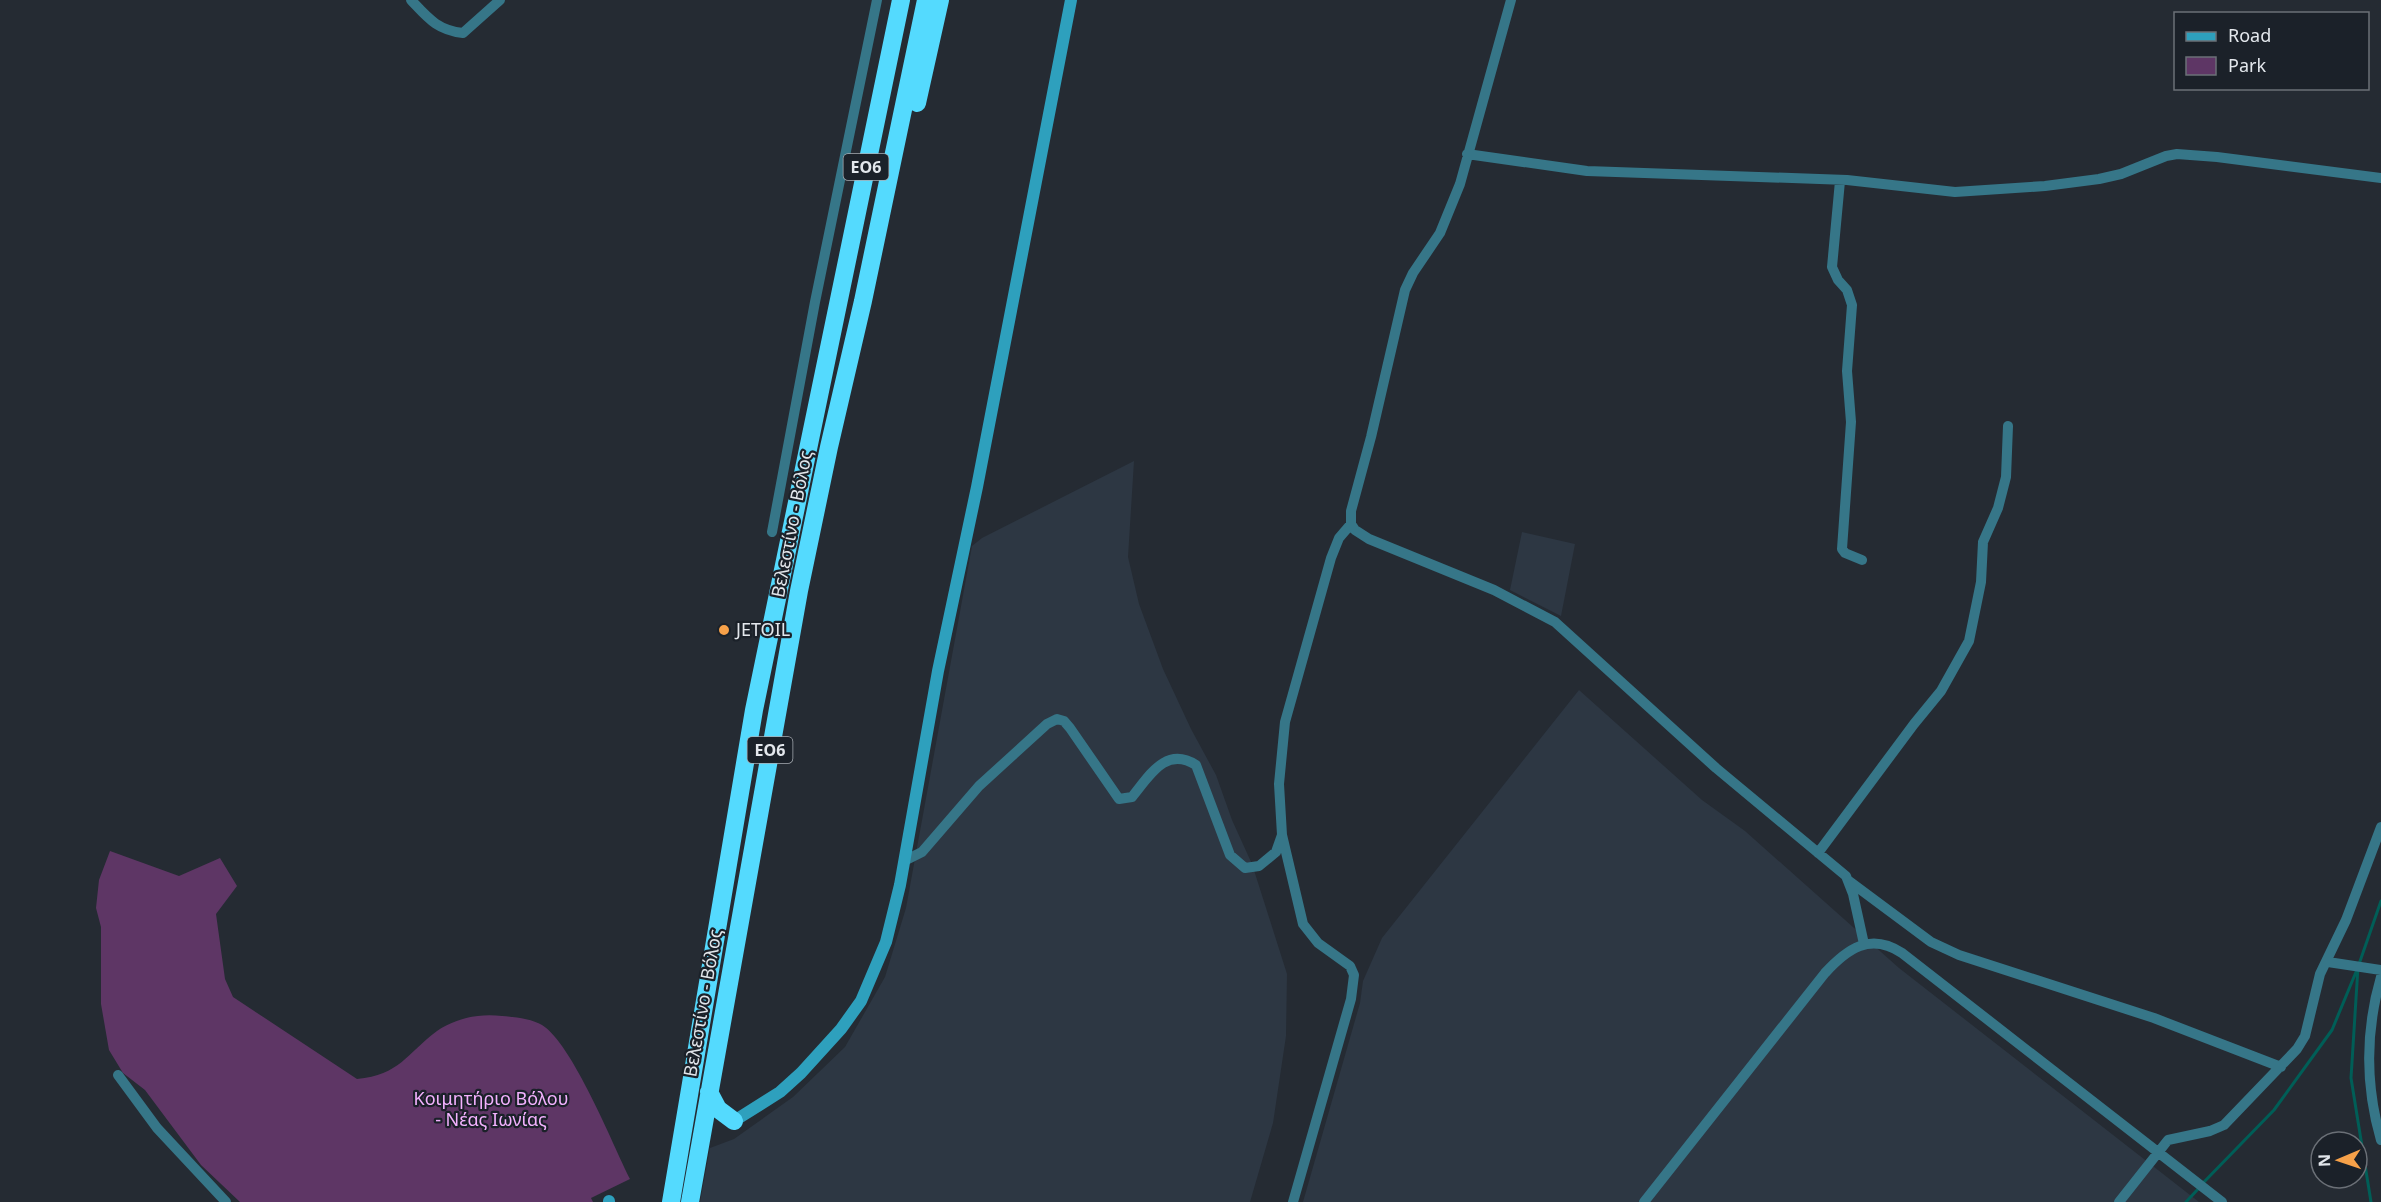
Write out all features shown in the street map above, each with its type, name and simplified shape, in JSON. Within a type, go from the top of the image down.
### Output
[{"type":"highway","name":"Βελεστίνο - Βόλος","points":[[671,1202],[754,710],[901,0]]},
{"type":"highway","name":"Βελεστίνο - Βόλος","points":[[690,1202],[799,591],[926,0]]},
{"type":"highway","points":[[863,301],[896,195],[940,0]]},
{"type":"highway","points":[[709,1092],[718,1109],[735,1121]]},
{"type":"highway","points":[[701,1134],[735,1121]]},
{"type":"street","points":[[411,0],[435,24],[450,31],[463,33],[500,0]]},
{"type":"street","points":[[772,532],[788,439],[877,0]]},
{"type":"street","points":[[735,1121],[780,1092],[801,1073],[840,1029],[861,1000],[886,942],[904,861],[938,671],[977,487],[1071,0]]},
{"type":"street","points":[[1511,0],[1460,184],[1446,221],[1413,273],[1405,290],[1371,437],[1352,503],[1351,524],[1355,530],[1494,590],[1556,622],[1716,768],[1849,881],[1931,942],[1959,955],[2143,1014],[2281,1067]]},
{"type":"street","points":[[1467,154],[1587,171],[1648,172],[1686,176],[1747,175],[1877,182],[1955,192],[2000,190],[2107,178],[2177,153],[2217,156],[2381,178]]},
{"type":"street","points":[[1840,181],[1832,267],[1838,280],[1847,290],[1852,305],[1847,371],[1851,422],[1842,549],[1845,553],[1862,560]]},
{"type":"street","points":[[1818,853],[1941,691],[1969,641],[1982,582],[1983,542],[1998,508],[2006,477],[2008,426]]},
{"type":"street","points":[[788,439],[808,443]]},
{"type":"street","points":[[1293,1202],[1351,999],[1354,975],[1350,966],[1318,943],[1304,924],[1282,835],[1279,784],[1285,722],[1331,558],[1339,538],[1351,524]]},
{"type":"street","points":[[904,861],[922,852],[980,786],[1047,724],[1057,719],[1064,721],[1070,728],[1119,799],[1132,797],[1147,778],[1168,759],[1176,757],[1186,759],[1196,765],[1230,855],[1239,865],[1245,868],[1259,866],[1276,852],[1282,835]]},
{"type":"street","points":[[2119,1202],[2168,1140],[2210,1131],[2224,1125],[2297,1050],[2305,1036],[2318,982],[2381,827]]},
{"type":"street","points":[[1849,881],[1864,944]]},
{"type":"street","points":[[1644,1202],[1825,973],[1845,954],[1864,944],[1884,945],[1902,953],[2222,1202]]},
{"type":"street","points":[[2328,962],[2381,970]]},
{"type":"street","points":[[2381,977],[2373,1007],[2368,1073],[2372,1105],[2381,1140]]},
{"type":"street","points":[[118,1075],[157,1128],[226,1202]]},
{"type":"shaded area","points":[[1134,461],[1128,557],[1139,604],[1163,669],[1216,775],[1232,820],[1252,864],[1287,974],[1286,1036],[1273,1123],[1250,1202],[700,1202],[710,1148],[734,1139],[793,1097],[845,1047],[885,977],[906,908],[972,546],[982,538]]},
{"type":"shaded area","points":[[1522,532],[1575,544],[1561,616],[1510,590]]},
{"type":"shaded area","points":[[1579,690],[1702,800],[1745,831],[1899,968],[2199,1202],[1303,1202],[1360,1003],[1363,981],[1382,938]]},
{"type":"green space","name":"Κοιμητήριο Βόλου - Νέας Ιωνίας","points":[[110,851],[179,876],[220,858],[237,886],[216,914],[225,979],[233,997],[357,1079],[372,1077],[393,1068],[437,1031],[460,1020],[494,1015],[533,1021],[542,1025],[554,1035],[579,1073],[630,1179],[591,1198],[593,1202],[240,1202],[201,1165],[145,1090],[123,1073],[109,1050],[101,1004],[101,927],[96,908],[99,880]]},
{"type":"waterway","points":[[2371,1202],[2351,1078],[2358,967],[2381,901]]},
{"type":"waterway","points":[[2203,1183],[2274,1110],[2332,1030],[2356,972]]},
{"type":"waterway","points":[[2186,1202],[2199,1188]]},
{"type":"place","name":"JETOIL","points":[[724,630]]}]
